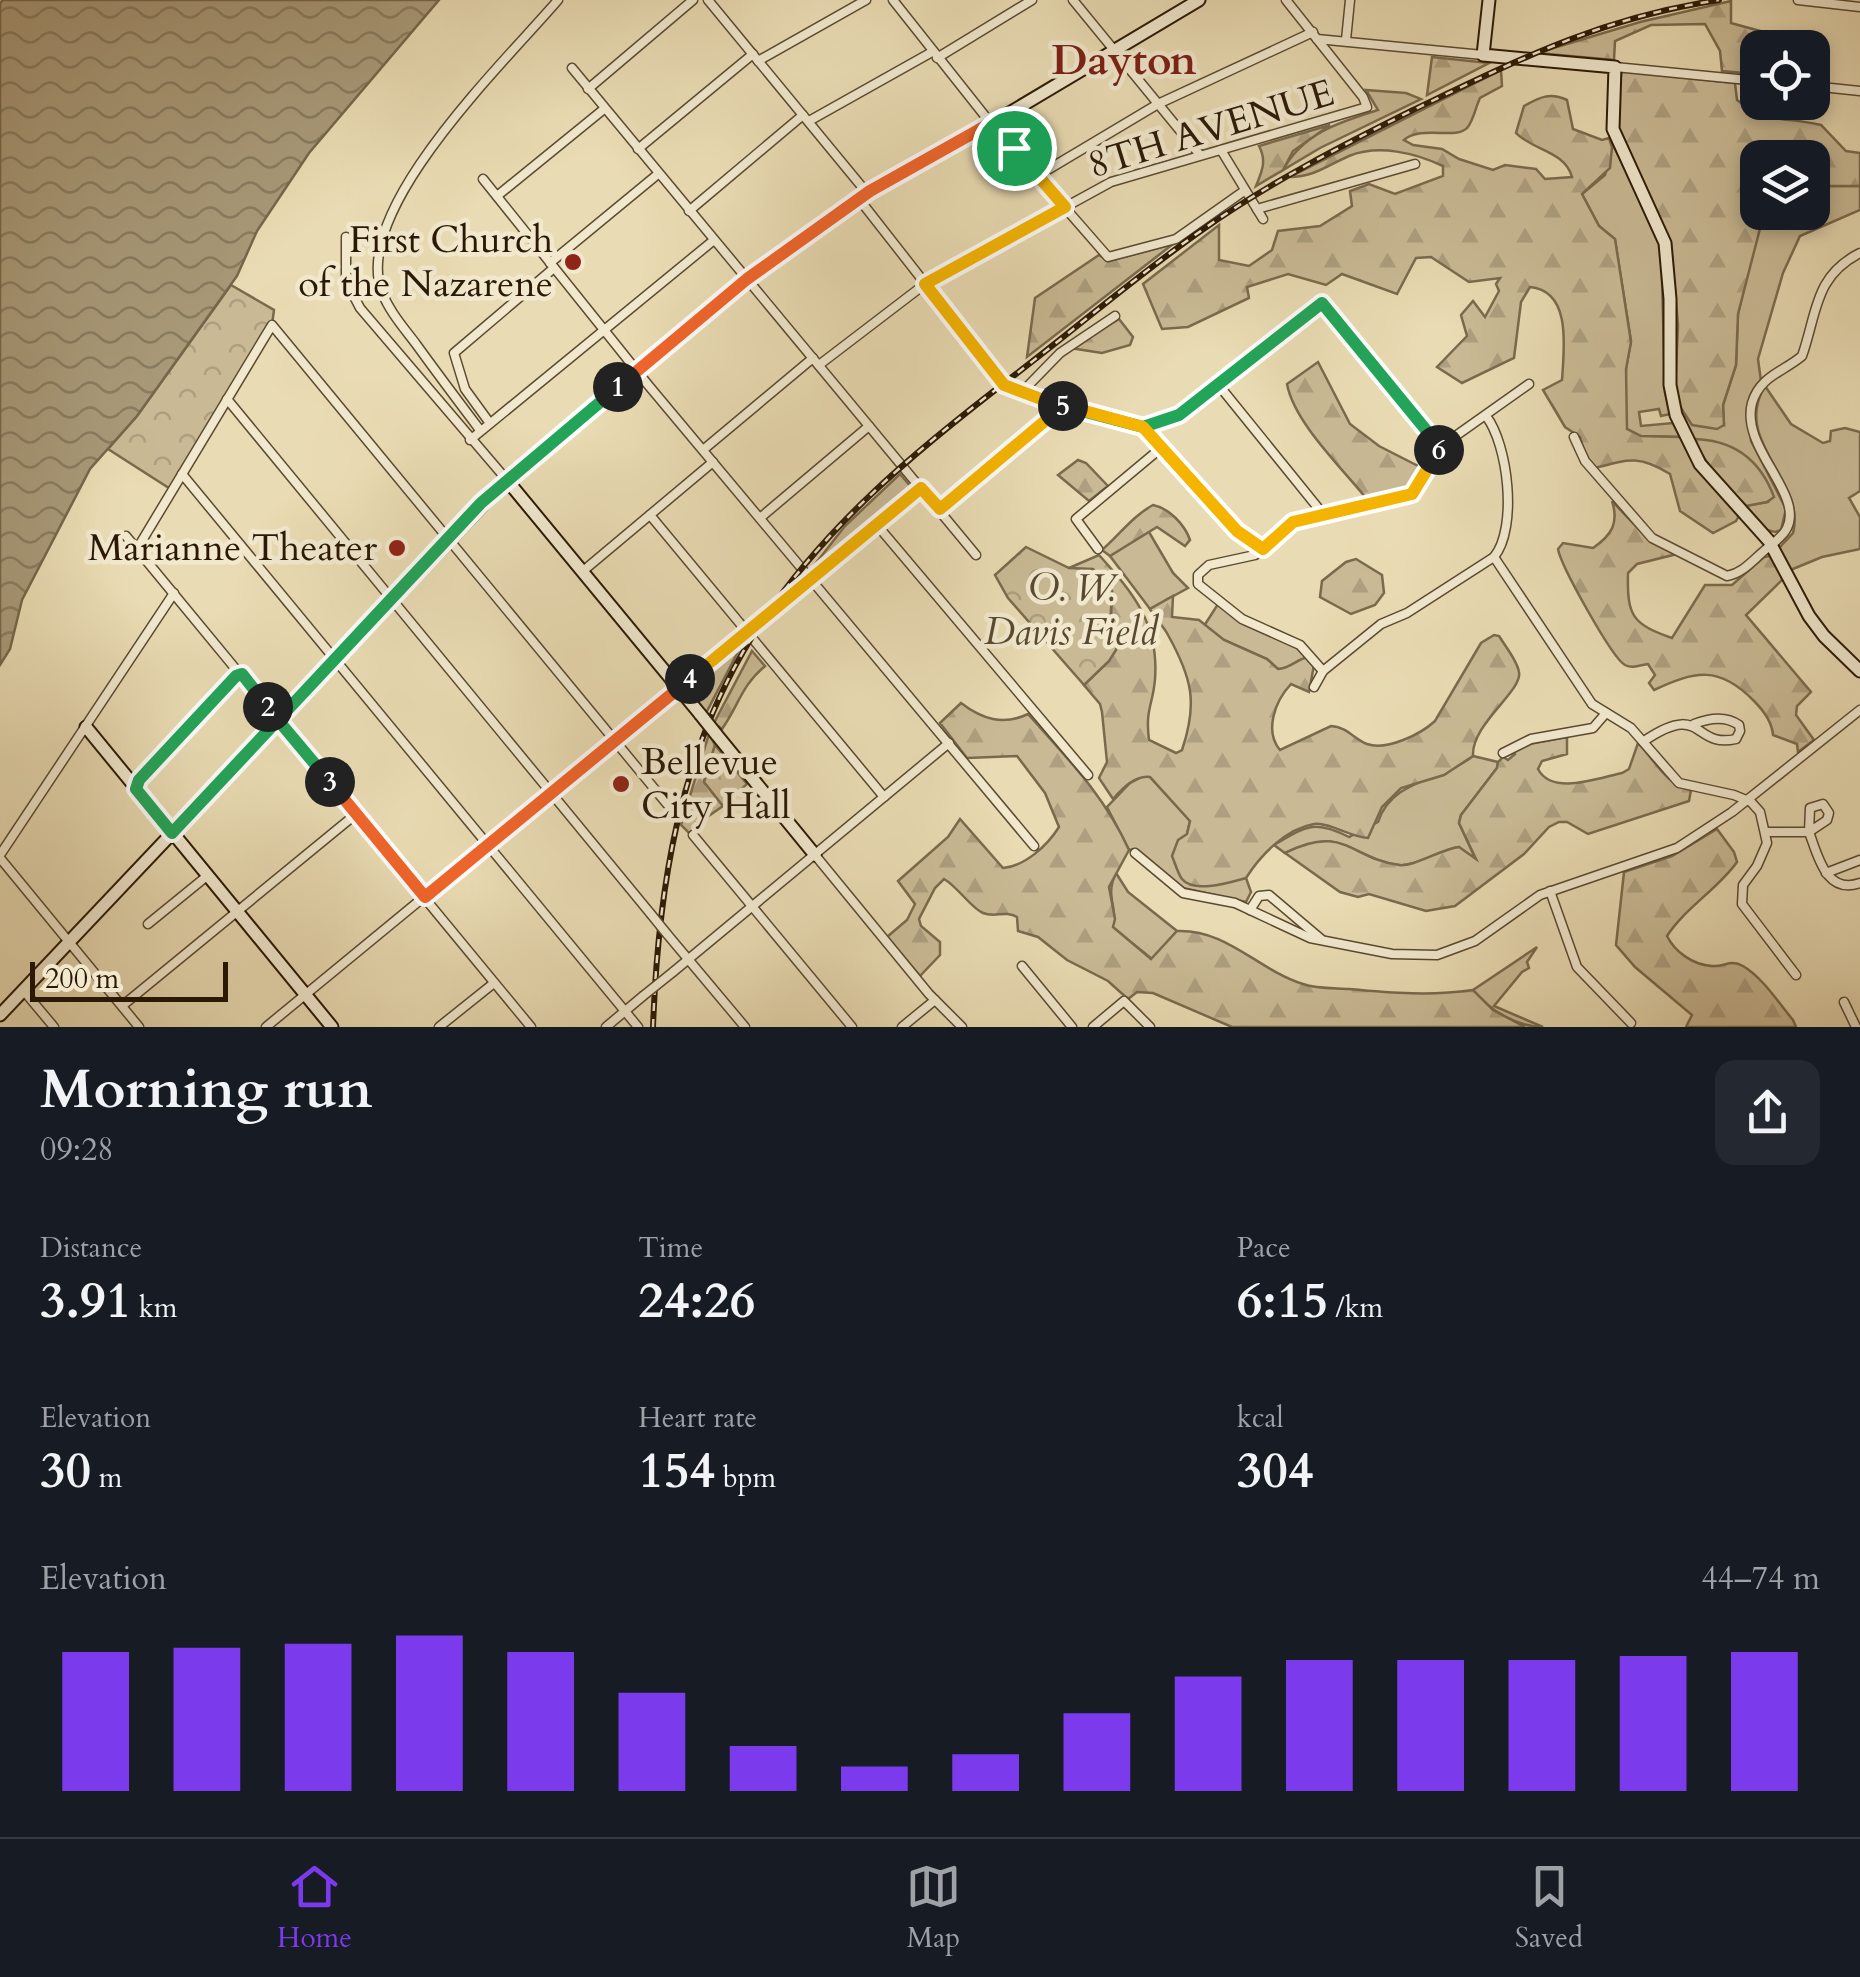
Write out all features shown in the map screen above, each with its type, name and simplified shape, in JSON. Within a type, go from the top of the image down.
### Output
[{"type":"street","points":[[480,430],[390,308],[378,278],[377,253],[386,222],[423,158],[558,0]]},
{"type":"street","points":[[588,89],[694,0]]},
{"type":"street","points":[[708,0],[806,119],[925,284],[1002,382],[1021,393],[1143,427],[1184,412],[1322,303],[1440,447]]},
{"type":"street","points":[[638,149],[756,58],[866,0]]},
{"type":"street","points":[[893,0],[934,55],[1108,257],[1176,239],[1244,191]]},
{"type":"street","points":[[689,211],[806,119],[934,55],[1032,0]]},
{"type":"street","points":[[1074,0],[1200,156]]},
{"type":"street","points":[[0,1015],[506,480],[747,279],[863,196],[1198,0]]},
{"type":"street","points":[[1286,0],[1315,35]]},
{"type":"street","points":[[1346,40],[1350,0]]},
{"type":"street","points":[[1482,55],[1489,0]]},
{"type":"street","points":[[1798,0],[1860,7]]},
{"type":"street","points":[[1039,176],[1158,104],[1315,35],[1740,79]]},
{"type":"street","name":"8TH AVENUE","points":[[703,450],[816,361],[925,284],[1111,182],[1367,107],[1315,35]]},
{"type":"street","points":[[1615,67],[1612,129],[1665,243],[1670,299],[1670,385],[1676,415],[1700,464],[1771,544],[1809,616],[1860,671]]},
{"type":"street","points":[[572,68],[976,555]]},
{"type":"street","points":[[1830,88],[1860,91]]},
{"type":"street","points":[[496,196],[604,110]]},
{"type":"street","points":[[1221,150],[1263,218]]},
{"type":"street","points":[[1257,209],[1415,164]]},
{"type":"street","points":[[489,422],[465,389],[454,352],[658,174]]},
{"type":"street","points":[[483,180],[1034,846]]},
{"type":"street","points":[[346,238],[345,274],[356,300],[935,1000],[962,1027]]},
{"type":"street","points":[[470,440],[714,240]]},
{"type":"street","points":[[1574,436],[1578,452],[1589,467],[1654,540],[1730,576],[1742,570],[1782,536],[1790,522],[1788,501],[1758,446],[1751,408],[1756,394],[1770,376],[1802,356],[1815,301],[1839,265],[1860,252]]},
{"type":"street","points":[[1021,393],[1060,353],[1115,316]]},
{"type":"street","points":[[137,548],[272,325],[668,804]]},
{"type":"street","points":[[1217,384],[1323,514]]},
{"type":"street","points":[[1323,671],[1304,648],[1242,620],[1198,584],[1196,578],[1209,565],[1255,554],[1293,522],[1412,494],[1440,447],[1529,384]]},
{"type":"street","points":[[227,399],[744,1027]]},
{"type":"street","points":[[940,509],[1052,415],[1057,404]]},
{"type":"street","points":[[1314,687],[1323,671],[1381,624],[1406,613],[1494,557],[1506,537],[1508,506],[1500,438],[1486,416]]},
{"type":"street","points":[[760,518],[869,426]]},
{"type":"street","points":[[1143,427],[1237,531],[1263,549]]},
{"type":"street","points":[[1098,548],[1076,520],[1160,448]]},
{"type":"street","points":[[583,571],[713,462]]},
{"type":"street","points":[[182,474],[638,1027]]},
{"type":"street","points":[[266,1027],[921,488]]},
{"type":"street","points":[[650,515],[884,797]]},
{"type":"street","points":[[877,525],[1088,776]]},
{"type":"street","points":[[126,536],[530,1027]]},
{"type":"street","points":[[1494,557],[1592,704],[1624,722],[1680,782],[1745,800],[1760,812],[1766,832],[1762,858],[1742,885],[1742,904],[1796,975]]},
{"type":"street","points":[[139,1027],[1,862],[174,593]]},
{"type":"street","points":[[136,789],[139,780],[242,674]]},
{"type":"street","points":[[1135,853],[1183,893],[1235,903],[1324,942],[1407,956],[1447,953],[1474,942],[1528,902],[1550,891],[1660,856],[1714,824],[1860,710]]},
{"type":"street","points":[[1503,753],[1531,739],[1593,728],[1606,713]]},
{"type":"street","points":[[1644,740],[1662,727],[1724,719],[1739,725],[1740,732],[1734,740],[1722,740],[1703,734],[1694,724]]},
{"type":"street","points":[[86,727],[332,1027]]},
{"type":"street","points":[[606,1027],[949,743]]},
{"type":"street","points":[[122,1006],[356,814]]},
{"type":"street","points":[[1766,832],[1809,832],[1817,859],[1834,882],[1845,887],[1860,883]]},
{"type":"street","points":[[693,835],[852,1027]]},
{"type":"street","points":[[1826,873],[1860,860]]},
{"type":"street","points":[[148,924],[207,876]]},
{"type":"street","points":[[1550,891],[1578,967],[1631,1023]]},
{"type":"street","points":[[1250,910],[1262,894],[1274,897],[1324,942]]},
{"type":"street","points":[[1022,966],[1072,1027]]},
{"type":"street","points":[[439,1027],[494,982]]},
{"type":"street","points":[[23,990],[54,1027]]},
{"type":"street","points":[[902,1027],[935,1000]]},
{"type":"street","points":[[1092,1027],[1124,1001],[1150,1027]]},
{"type":"street","points":[[1844,1002],[1856,1027]]},
{"type":"green space","points":[[1731,1],[1731,23],[1756,30],[1740,30],[1740,73],[1722,71],[1720,51],[1705,24],[1651,25],[1615,41],[1614,60],[1537,53],[1640,22]]},
{"type":"green space","points":[[1432,57],[1489,63],[1427,95]]},
{"type":"green space","points":[[1501,70],[1502,86],[1480,98],[1467,128],[1455,133],[1419,133],[1404,140],[1442,149],[1493,170],[1505,165],[1536,169],[1545,179],[1572,177],[1563,162],[1516,133],[1524,106],[1550,96],[1567,100],[1573,129],[1602,140],[1609,138],[1610,168],[1582,194],[1599,226],[1615,239],[1631,342],[1626,369],[1627,429],[1641,436],[1680,437],[1698,467],[1741,512],[1736,521],[1713,533],[1680,511],[1670,474],[1634,461],[1595,468],[1585,455],[1580,437],[1565,427],[1543,390],[1562,380],[1564,338],[1559,310],[1544,291],[1530,287],[1521,302],[1514,358],[1462,383],[1437,367],[1467,336],[1461,315],[1473,301],[1485,317],[1499,291],[1496,284],[1500,278],[1469,282],[1431,257],[1416,258],[1397,294],[1342,274],[1326,285],[1288,274],[1247,287],[1249,298],[1188,327],[1162,329],[1143,284],[1219,225],[1219,260],[1249,266],[1272,250],[1278,231],[1320,226],[1352,206],[1350,191],[1369,184],[1395,194],[1443,176],[1443,166],[1385,150],[1361,152],[1314,173],[1290,177]]},
{"type":"green space","points":[[1622,71],[1735,83],[1740,120],[1821,125],[1846,151],[1860,153],[1860,186],[1830,186],[1830,140],[1740,140],[1740,230],[1760,230],[1738,314],[1736,365],[1723,405],[1724,425],[1717,429],[1692,425],[1677,402],[1678,325],[1671,244],[1620,140],[1618,88]]},
{"type":"green space","points":[[1366,90],[1406,93],[1421,99],[1283,170],[1312,138],[1378,110]]},
{"type":"green space","points":[[1330,125],[1293,151],[1283,170],[1256,186],[1263,161],[1259,146]]},
{"type":"green space","points":[[1613,145],[1661,240],[1665,392],[1670,414],[1661,416],[1659,409],[1639,412],[1641,426],[1673,423],[1680,437],[1641,436],[1627,429],[1625,421],[1631,341],[1615,240],[1599,226],[1582,194],[1605,175]]},
{"type":"green space","points":[[1830,186],[1860,186],[1860,210],[1830,223]]},
{"type":"green space","points":[[1757,230],[1814,230],[1800,236],[1783,273],[1758,359],[1761,381],[1748,406],[1751,441],[1786,509],[1781,530],[1775,532],[1767,530],[1746,506],[1767,502],[1691,439],[1677,402],[1724,425],[1723,405],[1736,365],[1738,314]]},
{"type":"green space","points":[[1173,244],[1027,357],[1035,298],[1099,255],[1109,261]]},
{"type":"green space","points":[[231,285],[274,310],[272,325],[172,490],[108,449],[137,416]]},
{"type":"green space","points":[[1119,319],[1133,337],[1130,345],[1102,353],[1070,348]]},
{"type":"green space","points":[[1318,362],[1350,424],[1379,446],[1422,468],[1412,487],[1366,498],[1320,444],[1291,399],[1287,384]]},
{"type":"green space","points":[[1765,386],[1791,424],[1823,443],[1830,441],[1831,431],[1845,428],[1860,432],[1860,491],[1849,498],[1860,517],[1860,549],[1822,557],[1788,571],[1779,548],[1793,533],[1794,514],[1790,496],[1757,425],[1757,406]]},
{"type":"green space","points":[[1691,439],[1720,443],[1743,454],[1761,472],[1774,497],[1746,506],[1718,478]]},
{"type":"green space","points":[[1078,460],[1108,486],[1089,501],[1058,475]]},
{"type":"green space","points":[[900,474],[911,487],[812,568],[845,526]]},
{"type":"green space","points":[[1612,501],[1649,540],[1677,554],[1637,564],[1628,573],[1629,599],[1635,616],[1648,628],[1672,638],[1705,585],[1732,585],[1764,557],[1771,556],[1783,579],[1746,615],[1811,692],[1797,706],[1796,715],[1814,740],[1798,752],[1797,744],[1773,735],[1761,708],[1729,681],[1694,676],[1654,690],[1649,683],[1655,675],[1648,664],[1631,667],[1619,659],[1588,611],[1558,549],[1563,543],[1593,548],[1600,543],[1614,522]]},
{"type":"green space","points":[[1153,505],[1180,523],[1190,540],[1185,546],[1157,527],[1110,556],[1102,550],[1133,520]]},
{"type":"green space","points":[[1149,532],[1173,573],[1188,588],[1150,609],[1110,556]]},
{"type":"green space","name":"O. W. Davis Field","points":[[1026,547],[1069,568],[1093,569],[1112,591],[1110,628],[1117,638],[1116,650],[1084,685],[1008,598],[995,575]]},
{"type":"green space","points":[[1099,555],[1142,611],[1153,642],[1155,679],[1149,740],[1176,753],[1182,750],[1187,733],[1190,691],[1176,650],[1150,609],[1173,596],[1172,617],[1199,620],[1224,640],[1267,659],[1278,669],[1308,657],[1314,665],[1309,692],[1291,684],[1276,707],[1272,725],[1280,750],[1331,726],[1375,746],[1413,736],[1435,721],[1481,643],[1494,635],[1499,636],[1513,658],[1518,680],[1480,732],[1473,756],[1444,775],[1401,788],[1382,807],[1368,838],[1320,824],[1303,827],[1274,845],[1246,878],[1195,886],[1182,879],[1172,856],[1178,840],[1187,834],[1190,821],[1150,777],[1134,780],[1113,799],[1099,778],[1107,762],[1102,712],[1084,685],[1109,661],[1112,592],[1069,568]]},
{"type":"green space","points":[[1356,559],[1382,575],[1384,593],[1375,605],[1351,614],[1320,597],[1322,581]]},
{"type":"green space","points":[[1218,604],[1245,625],[1295,645],[1308,657],[1288,669],[1278,669],[1267,659],[1224,640],[1204,626]]},
{"type":"green space","points":[[741,646],[706,713],[688,692]]},
{"type":"green space","points":[[752,651],[765,666],[745,688],[722,729],[714,723]]},
{"type":"green space","points":[[961,703],[993,719],[1010,720],[1028,714],[1097,795],[1129,850],[1109,887],[1113,927],[1151,959],[1177,931],[1195,932],[1227,943],[1308,986],[1411,993],[1473,990],[1493,1010],[1525,1027],[1232,1027],[1153,993],[1137,992],[1128,999],[1108,981],[1067,960],[1038,937],[1018,931],[1017,917],[983,913],[944,879],[919,919],[921,926],[940,942],[940,955],[920,976],[887,937],[907,920],[915,904],[898,881],[948,837],[960,819],[1003,868],[1035,854],[1059,827],[1045,793],[1017,756],[967,758],[940,723]]},
{"type":"green space","points":[[709,734],[715,745],[704,782],[723,806],[690,834],[681,825]]},
{"type":"green space","points":[[1567,737],[1567,754],[1542,761],[1538,769],[1554,782],[1576,783],[1622,773],[1629,769],[1638,743],[1668,777],[1691,790],[1689,801],[1588,834],[1567,822],[1559,822],[1455,906],[1426,911],[1369,894],[1358,897],[1340,892],[1285,853],[1321,841],[1335,842],[1399,865],[1459,847],[1476,859],[1459,823],[1498,762],[1503,757],[1508,760],[1514,751],[1529,744]]},
{"type":"green space","points":[[715,745],[747,784],[723,806],[704,782]]},
{"type":"green space","points":[[1473,756],[1498,762],[1459,823],[1476,860],[1459,847],[1399,865],[1335,842],[1305,845],[1285,853],[1274,845],[1311,827],[1327,828],[1349,837],[1378,822],[1394,797],[1406,789]]},
{"type":"green space","points":[[1150,777],[1190,821],[1187,834],[1200,886],[1246,878],[1251,892],[1246,902],[1183,888],[1135,849],[1129,850],[1107,807],[1130,783]]},
{"type":"green space","points":[[1717,829],[1737,862],[1667,936],[1680,952],[1698,963],[1743,966],[1770,991],[1796,1027],[1686,1027],[1692,1015],[1635,967],[1616,945],[1624,872],[1672,856]]},
{"type":"green space","points":[[1116,873],[1128,892],[1177,931],[1152,959],[1112,927],[1111,889]]},
{"type":"green space","points":[[1537,947],[1527,962],[1529,968],[1494,1006],[1543,1027],[1505,1016],[1473,990]]},
{"type":"water","points":[[439,0],[309,153],[257,231],[237,276],[137,416],[90,469],[22,600],[10,649],[0,665],[0,3]]},
{"type":"railway","points":[[653,1027],[667,875],[689,777],[706,729],[752,637],[779,598],[808,561],[872,494],[942,432],[1157,263],[1281,180],[1413,110],[1562,43],[1636,18],[1719,0]]},
{"type":"place","name":"First Church of the Nazarene","points":[[573,262]]},
{"type":"place","name":"Marianne Theater","points":[[397,548]]},
{"type":"place","name":"Bellevue City Hall","points":[[621,784]]},
{"type":"district","name":"Dayton","points":[[1124,60]]},
{"type":"route","points":[[1014,148],[991,123],[870,191],[747,279],[481,503],[278,720],[242,674],[236,676],[139,780],[136,789],[172,833],[278,720],[425,897],[921,488],[940,509],[1052,415],[1057,404],[1066,406],[1086,412],[1096,416],[1111,419],[1135,426],[1143,427],[1179,415],[1322,303],[1440,447],[1417,490],[1293,522],[1263,549],[1237,531],[1143,427],[1008,388],[925,284],[1065,207],[1014,148]]}]
